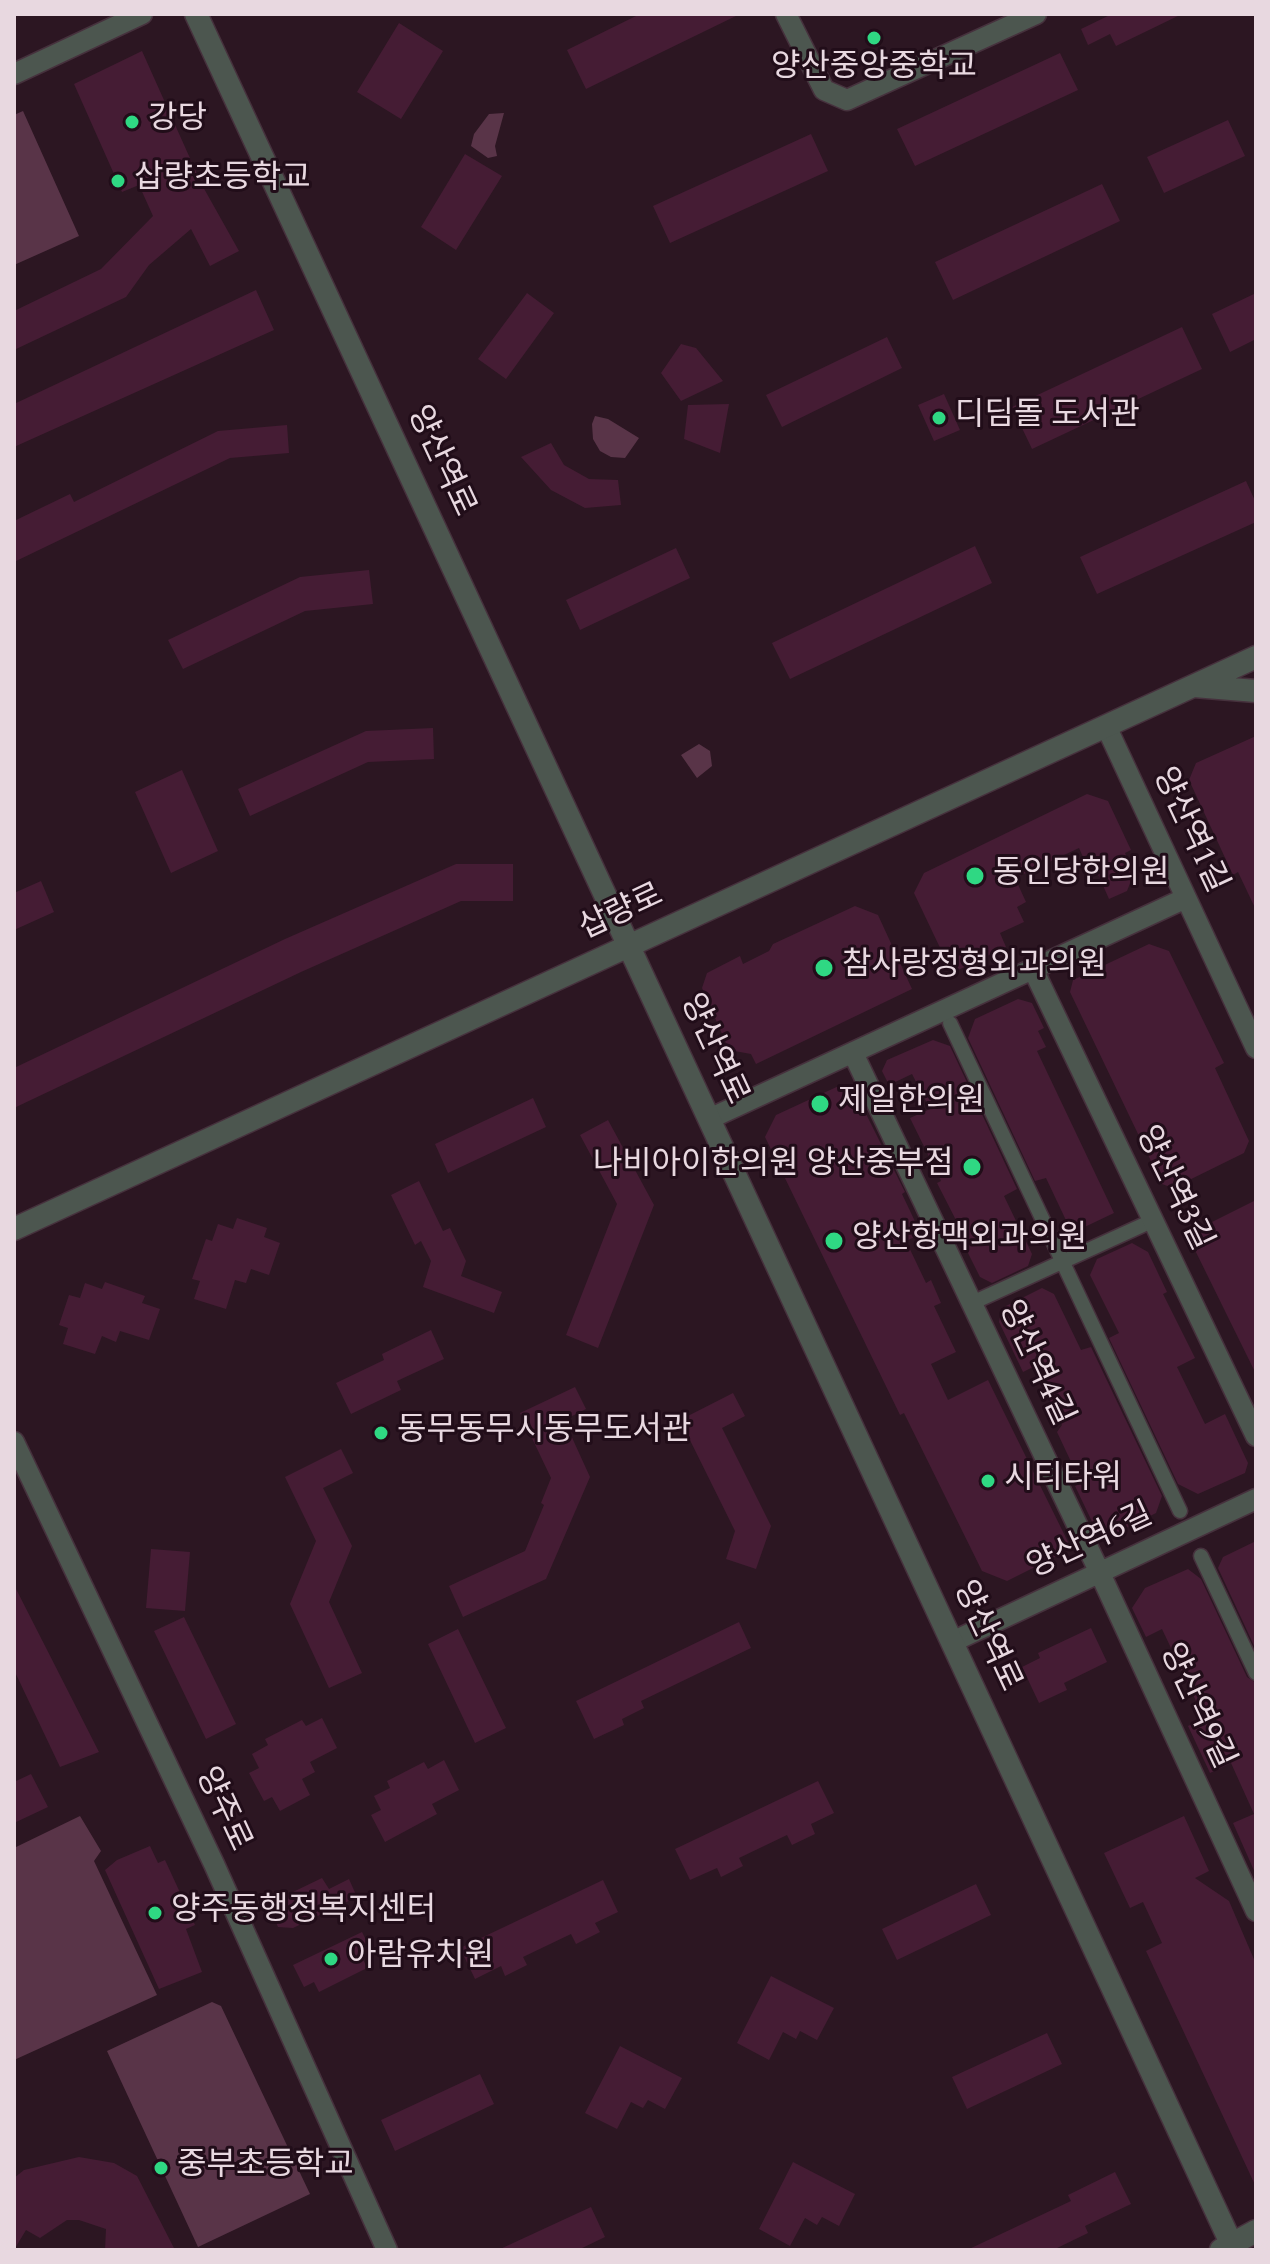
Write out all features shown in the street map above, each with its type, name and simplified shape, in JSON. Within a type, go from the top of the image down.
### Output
[{"type":"street","points":[[14,74],[142,14]]},
{"type":"street","name":"양산역로","points":[[196,14],[952,1642],[1229,2248]]},
{"type":"street","points":[[786,14],[824,90],[847,100],[1036,14]]},
{"type":"street","name":"삽량로","points":[[14,1229],[1106,726],[1251,656]]},
{"type":"street","points":[[1193,685],[1256,691]]},
{"type":"street","name":"양산역1길","points":[[1106,726],[1256,1048]]},
{"type":"street","points":[[709,1119],[1186,898]]},
{"type":"street","name":"양산역3길","points":[[1033,969],[1256,1436]]},
{"type":"street","points":[[950,1023],[1180,1511]]},
{"type":"street","name":"양산역4길","points":[[853,1053],[1099,1571]]},
{"type":"street","points":[[972,1303],[1154,1220]]},
{"type":"street","name":"양주로","points":[[14,1442],[214,1864],[387,2250]]},
{"type":"street","name":"양산역6길","points":[[952,1642],[1256,1499]]},
{"type":"street","points":[[1201,1556],[1256,1673]]},
{"type":"street","name":"양산역9길","points":[[1099,1571],[1248,1872],[1256,1911]]},
{"type":"street","points":[[1229,2248],[1256,2231]]},
{"type":"shaded area","points":[[23,111],[79,236],[14,265],[14,115]]},
{"type":"shaded area","points":[[504,113],[495,146],[497,156],[488,158],[471,146],[474,134],[489,114]]},
{"type":"shaded area","points":[[595,416],[608,419],[639,438],[625,458],[611,457],[600,451],[593,439]]},
{"type":"shaded area","points":[[699,744],[710,751],[712,766],[697,778],[681,755]]},
{"type":"shaded area","points":[[80,1816],[101,1851],[94,1861],[157,1995],[14,2060],[14,1848]]},
{"type":"shaded area","points":[[212,2002],[221,2006],[310,2194],[198,2247],[107,2051]]},
{"type":"building","points":[[640,14],[740,14],[586,89],[567,50]]},
{"type":"building","points":[[1112,14],[1182,14],[1116,46],[1110,34],[1088,45],[1081,29]]},
{"type":"building","points":[[399,23],[443,51],[401,119],[357,92]]},
{"type":"building","points":[[142,51],[202,185],[239,251],[210,266],[191,229],[149,265],[126,297],[14,350],[14,311],[101,269],[153,216],[139,185],[122,192],[74,84]]},
{"type":"building","points":[[1060,53],[1078,90],[915,166],[897,129]]},
{"type":"building","points":[[1228,120],[1245,156],[1164,193],[1147,157]]},
{"type":"building","points":[[811,134],[828,171],[670,243],[653,206]]},
{"type":"building","points":[[465,154],[502,176],[456,250],[421,227]]},
{"type":"building","points":[[1102,184],[1120,221],[953,300],[935,262]]},
{"type":"building","points":[[256,290],[274,330],[14,447],[14,404]]},
{"type":"building","points":[[527,293],[554,313],[506,379],[478,359]]},
{"type":"building","points":[[1256,293],[1256,339],[1230,352],[1212,314]]},
{"type":"building","points":[[1182,327],[1202,369],[1032,449],[1012,407]]},
{"type":"building","points":[[887,337],[902,368],[782,427],[766,395]]},
{"type":"building","points":[[681,344],[696,348],[723,381],[681,401],[661,373]]},
{"type":"building","name":"디딤돌 도서관","points":[[944,394],[960,430],[934,441],[918,405]]},
{"type":"building","points":[[729,404],[720,453],[684,439],[688,405]]},
{"type":"building","points":[[287,425],[289,453],[230,458],[14,562],[14,521],[70,494],[74,502],[218,431]]},
{"type":"building","points":[[551,443],[564,465],[589,479],[618,480],[621,505],[585,508],[551,490],[521,457]]},
{"type":"building","points":[[1246,481],[1256,503],[1256,522],[1097,594],[1080,557]]},
{"type":"building","points":[[975,546],[992,583],[790,679],[772,643]]},
{"type":"building","points":[[676,548],[690,578],[580,630],[566,600]]},
{"type":"building","points":[[369,570],[373,604],[305,611],[183,669],[168,640],[300,577]]},
{"type":"building","points":[[433,728],[434,759],[368,762],[250,816],[238,789],[366,731]]},
{"type":"building","points":[[1256,736],[1256,910],[1238,872],[1233,875],[1189,780],[1196,763]]},
{"type":"building","points":[[182,770],[218,851],[171,873],[135,792]]},
{"type":"building","points":[[1087,794],[1108,801],[1131,850],[1125,853],[1134,873],[1127,891],[1109,899],[1089,854],[1083,857],[1079,848],[1015,878],[1026,902],[1017,907],[1024,922],[1000,933],[1006,947],[952,973],[914,893],[924,873]]},
{"type":"building","points":[[456,864],[513,864],[513,901],[461,901],[301,972],[14,1108],[14,1068],[285,939]]},
{"type":"building","points":[[41,881],[54,912],[14,930],[14,893]]},
{"type":"building","points":[[855,906],[878,915],[912,989],[756,1064],[751,1054],[729,1050],[702,988],[707,973],[740,956],[743,964],[769,951],[773,944]]},
{"type":"building","points":[[1149,944],[1169,951],[1224,1063],[1215,1068],[1249,1141],[1244,1153],[1173,1188],[1162,1184],[1070,992],[1073,980]]},
{"type":"building","points":[[1018,999],[1032,1003],[1044,1028],[1038,1031],[1046,1047],[1037,1051],[1114,1213],[1072,1233],[1046,1178],[1035,1181],[968,1038],[975,1019]]},
{"type":"building","points":[[933,1040],[950,1046],[1017,1189],[1004,1196],[1032,1254],[1028,1266],[992,1283],[980,1277],[955,1227],[959,1226],[937,1183],[941,1181],[910,1118],[930,1109],[912,1074],[889,1085],[882,1071],[887,1060]]},
{"type":"building","points":[[843,1084],[853,1088],[905,1192],[902,1194],[921,1234],[906,1241],[926,1283],[931,1280],[941,1303],[934,1306],[956,1352],[931,1364],[948,1400],[988,1380],[1068,1542],[1063,1553],[1007,1581],[982,1571],[904,1413],[900,1415],[765,1137],[776,1115]]},
{"type":"building","points":[[533,1098],[546,1127],[448,1173],[435,1144]]},
{"type":"building","points":[[608,1120],[654,1205],[598,1348],[566,1335],[617,1204],[580,1135]]},
{"type":"building","points":[[419,1181],[443,1231],[450,1228],[466,1261],[461,1276],[502,1292],[494,1313],[423,1287],[431,1261],[421,1241],[415,1245],[391,1195]]},
{"type":"building","points":[[1256,1200],[1256,1374],[1190,1240],[1194,1231]]},
{"type":"building","points":[[237,1218],[267,1228],[264,1237],[280,1243],[269,1275],[251,1269],[246,1283],[235,1280],[226,1309],[194,1299],[200,1281],[192,1279],[206,1239],[212,1241],[218,1224],[233,1229]]},
{"type":"building","points":[[1132,1243],[1148,1252],[1167,1292],[1163,1294],[1195,1358],[1177,1367],[1205,1424],[1225,1414],[1248,1463],[1245,1473],[1198,1494],[1178,1484],[1109,1338],[1119,1333],[1090,1275],[1097,1259]]},
{"type":"building","points":[[105,1282],[145,1296],[142,1303],[160,1309],[149,1340],[120,1331],[116,1342],[102,1336],[95,1354],[63,1344],[68,1328],[59,1325],[69,1295],[80,1298],[85,1283],[102,1289]]},
{"type":"building","points":[[1042,1288],[1054,1294],[1081,1350],[1091,1347],[1162,1496],[1156,1513],[1110,1536],[1097,1532],[1075,1486],[1081,1483],[1057,1432],[1062,1425],[1033,1367],[1023,1372],[999,1322],[1002,1308]]},
{"type":"building","points":[[431,1330],[444,1359],[397,1381],[401,1390],[351,1414],[336,1383],[384,1360],[382,1354]]},
{"type":"building","points":[[575,1387],[586,1409],[564,1420],[590,1477],[546,1579],[463,1617],[449,1586],[525,1551],[544,1505],[541,1503],[551,1478],[520,1413]]},
{"type":"building","points":[[733,1393],[745,1416],[722,1428],[771,1526],[756,1569],[726,1559],[735,1531],[680,1420]]},
{"type":"building","points":[[341,1449],[353,1473],[323,1488],[352,1546],[329,1602],[362,1673],[329,1688],[290,1604],[316,1541],[285,1477]]},
{"type":"building","points":[[1256,1541],[1256,1650],[1218,1568],[1223,1557]]},
{"type":"building","points":[[151,1549],[190,1552],[185,1611],[146,1608]]},
{"type":"building","points":[[1188,1569],[1201,1579],[1247,1677],[1256,1683],[1256,1875],[1233,1823],[1254,1814],[1231,1763],[1210,1773],[1188,1726],[1204,1718],[1162,1629],[1146,1637],[1132,1608],[1145,1588]]},
{"type":"building","points":[[14,1585],[99,1752],[60,1767],[14,1670]]},
{"type":"building","points":[[184,1617],[236,1724],[206,1739],[154,1631]]},
{"type":"building","points":[[739,1622],[751,1648],[641,1701],[644,1708],[622,1719],[624,1725],[594,1739],[576,1701]]},
{"type":"building","points":[[1091,1628],[1107,1662],[1064,1683],[1067,1690],[1039,1703],[1022,1667],[1040,1658],[1038,1653]]},
{"type":"building","points":[[458,1629],[506,1728],[475,1743],[428,1644]]},
{"type":"building","points":[[322,1718],[337,1748],[310,1762],[315,1772],[302,1779],[310,1795],[280,1811],[272,1797],[264,1801],[249,1773],[259,1768],[252,1754],[268,1745],[265,1739],[302,1720],[306,1726]]},
{"type":"building","points":[[444,1760],[459,1790],[432,1804],[437,1814],[385,1842],[371,1815],[381,1810],[374,1796],[390,1788],[387,1781],[424,1762],[428,1769]]},
{"type":"building","points":[[31,1774],[48,1807],[14,1823],[14,1782]]},
{"type":"building","points":[[818,1781],[834,1813],[811,1824],[815,1834],[792,1845],[787,1835],[739,1858],[743,1866],[721,1877],[717,1868],[690,1880],[675,1849]]},
{"type":"building","points":[[1184,1816],[1209,1871],[1195,1878],[1229,1901],[1256,1964],[1256,2187],[1146,1951],[1162,1943],[1143,1902],[1130,1908],[1104,1853]]},
{"type":"building","points":[[150,1846],[158,1863],[165,1860],[195,1925],[186,1929],[202,1972],[159,1989],[105,1870],[117,1860]]},
{"type":"building","points":[[322,1878],[329,1889],[349,1879],[357,1897],[293,1928],[278,1927],[268,1904]]},
{"type":"building","points":[[603,1880],[618,1912],[595,1923],[600,1932],[576,1944],[571,1934],[523,1957],[527,1965],[505,1976],[501,1966],[475,1979],[460,1948]]},
{"type":"building","points":[[976,1884],[991,1915],[897,1960],[882,1929]]},
{"type":"building","points":[[362,1932],[372,1952],[362,1957],[367,1968],[319,1992],[314,1982],[304,1987],[293,1965]]},
{"type":"building","points":[[771,1976],[834,2008],[817,2040],[800,2031],[796,2039],[783,2032],[769,2060],[737,2043]]},
{"type":"building","points":[[1047,2033],[1062,2064],[967,2109],[952,2077]]},
{"type":"building","points":[[620,2046],[682,2078],[665,2109],[648,2100],[643,2108],[631,2102],[617,2129],[585,2113]]},
{"type":"building","points":[[480,2074],[494,2104],[395,2151],[381,2120]]},
{"type":"building","points":[[79,2157],[114,2163],[137,2176],[175,2250],[105,2250],[106,2229],[79,2220],[67,2220],[40,2238],[26,2230],[14,2250],[14,2178],[24,2170]]},
{"type":"building","points":[[793,2162],[855,2194],[839,2226],[822,2217],[817,2225],[805,2218],[790,2246],[759,2229]]},
{"type":"building","points":[[1115,2172],[1131,2204],[1085,2226],[1088,2233],[1053,2250],[967,2250],[1071,2201],[1068,2195]]},
{"type":"building","points":[[591,2207],[605,2237],[578,2250],[498,2250]]},
{"type":"place","name":"양산중앙중학교","points":[[874,38]]},
{"type":"place","name":"강당","points":[[132,122]]},
{"type":"place","name":"삽량초등학교","points":[[118,181]]},
{"type":"place","name":"디딤돌 도서관","points":[[939,418]]},
{"type":"place","name":"동인당한의원","points":[[975,876]]},
{"type":"place","name":"참사랑정형외과의원","points":[[824,968]]},
{"type":"place","name":"제일한의원","points":[[820,1104]]},
{"type":"place","name":"나비아이한의원 양산중부점","points":[[972,1167]]},
{"type":"place","name":"양산항맥외과의원","points":[[834,1241]]},
{"type":"place","name":"동무동무시동무도서관","points":[[381,1433]]},
{"type":"place","name":"시티타워","points":[[988,1481]]},
{"type":"place","name":"양주동행정복지센터","points":[[155,1913]]},
{"type":"place","name":"아람유치원","points":[[331,1959]]},
{"type":"place","name":"중부초등학교","points":[[161,2168]]}]
